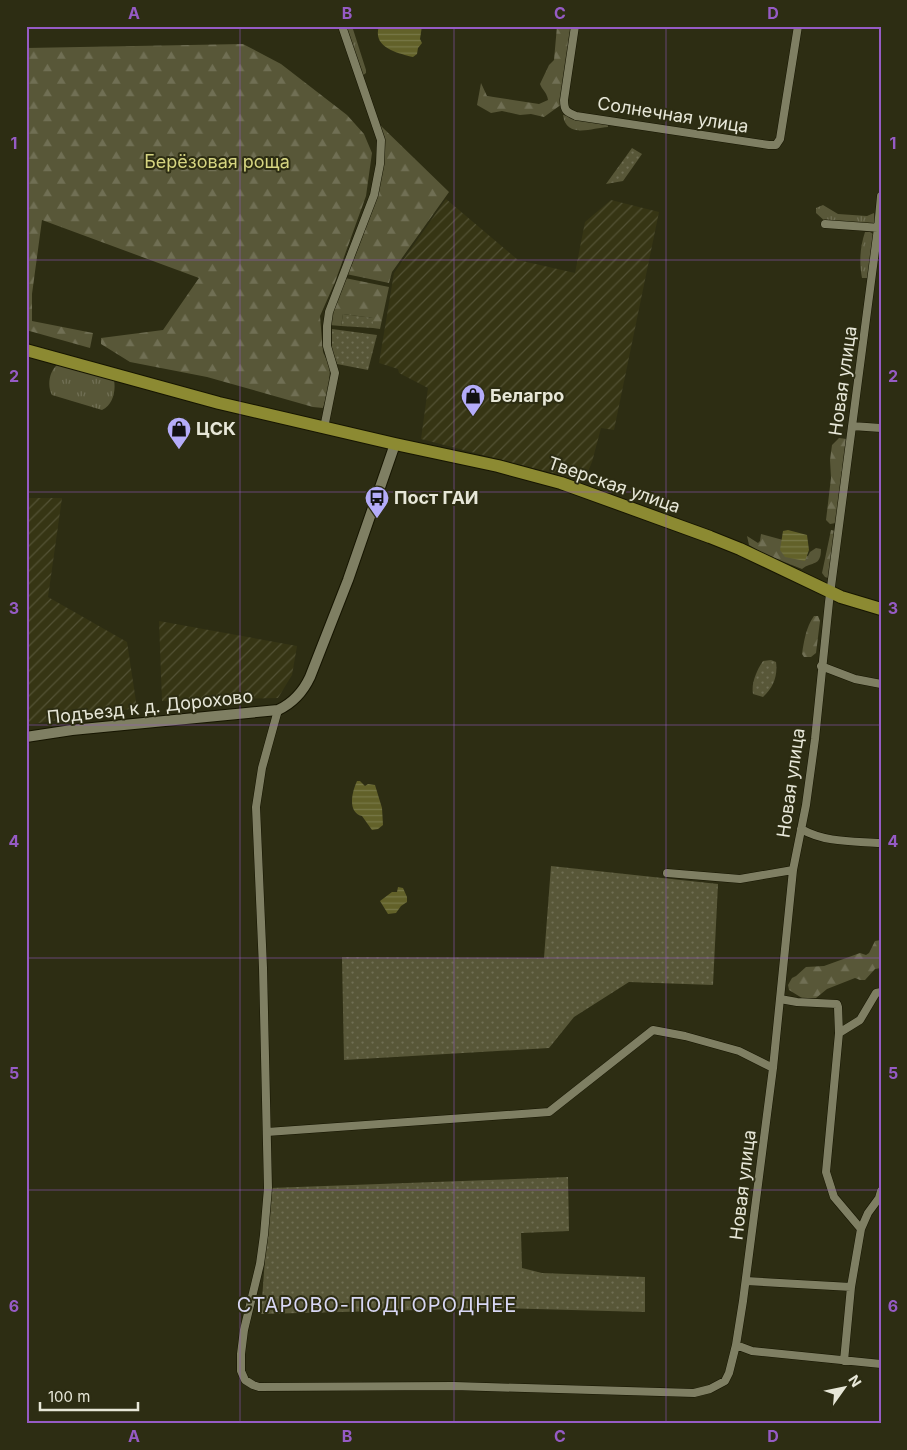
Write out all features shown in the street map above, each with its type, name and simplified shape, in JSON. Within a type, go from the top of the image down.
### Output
[{"type":"main road","name":"Тверская улица","points":[[26,350],[172,391],[324,428],[498,466],[577,489],[740,549],[830,592],[881,609]]},
{"type":"street","points":[[324,428],[335,373],[328,346],[327,326],[329,312],[374,196],[380,164],[380,140],[342,26]]},
{"type":"street","name":"Солнечная улица","points":[[575,26],[564,100],[564,107],[567,112],[576,116],[776,145],[780,139],[798,26]]},
{"type":"street","name":"Новая улица","points":[[267,1132],[268,1188],[264,1235],[260,1264],[244,1330],[241,1354],[241,1371],[245,1380],[253,1385],[454,1386],[694,1393],[710,1389],[725,1380],[729,1373],[736,1345],[746,1281],[773,1068],[793,870],[815,739],[830,592],[880,228],[881,196]]},
{"type":"street","points":[[825,224],[880,228]]},
{"type":"street","points":[[852,426],[881,428]]},
{"type":"street","points":[[395,444],[348,580],[308,682],[294,700],[278,710],[262,768],[256,807],[263,968],[267,1132],[549,1112],[653,1030],[685,1036],[739,1051],[773,1068]]},
{"type":"street","points":[[822,666],[855,679],[881,684]]},
{"type":"street","name":"Подъезд к д. Дорохово","points":[[26,736],[278,710]]},
{"type":"street","points":[[801,829],[814,836],[828,840],[881,843]]},
{"type":"street","points":[[667,873],[740,878],[793,870]]},
{"type":"street","points":[[839,1033],[860,1020],[876,993],[881,992]]},
{"type":"street","points":[[780,999],[797,1002],[837,1004],[839,1033],[826,1172],[834,1197],[861,1229]]},
{"type":"street","points":[[844,1361],[851,1287],[861,1229],[881,1191]]},
{"type":"street","points":[[746,1281],[851,1287]]},
{"type":"street","points":[[736,1345],[752,1351],[881,1364]]},
{"type":"shaded area","points":[[379,26],[422,26],[420,39],[422,43],[418,48],[417,54],[413,57],[400,54],[388,48],[379,40]]},
{"type":"shaded area","points":[[446,199],[518,260],[575,273],[585,222],[611,200],[659,212],[614,430],[601,428],[592,462],[584,481],[421,439],[428,388],[399,373],[398,369],[379,363],[394,273]]},
{"type":"shaded area","points":[[26,498],[62,498],[48,597],[127,642],[137,708],[26,725]]},
{"type":"shaded area","points":[[788,530],[807,535],[809,550],[805,561],[785,557],[780,550],[783,531]]},
{"type":"shaded area","points":[[159,621],[297,646],[292,675],[278,698],[162,701]]},
{"type":"shaded area","points":[[357,781],[360,781],[365,786],[368,784],[375,785],[382,808],[383,825],[378,829],[372,830],[362,816],[354,810],[352,796]]},
{"type":"shaded area","points":[[398,887],[403,888],[407,902],[396,913],[388,914],[380,901],[392,892],[397,892]]},
{"type":"green space","points":[[344,26],[352,26],[366,70],[366,73],[362,76]]},
{"type":"green space","points":[[557,26],[574,26],[562,104],[544,117],[502,111],[491,113],[477,105],[481,83],[487,96],[539,104],[548,100],[540,84],[549,65],[554,60]]},
{"type":"green space","name":"Берёзовая роща","points":[[243,44],[281,64],[347,115],[364,134],[372,153],[366,196],[335,282],[320,316],[323,352],[330,367],[329,388],[323,408],[313,407],[207,377],[130,362],[101,344],[101,338],[163,330],[199,278],[42,220],[32,294],[32,321],[93,333],[90,348],[26,330],[26,48]]},
{"type":"green space","points":[[563,115],[608,124],[608,127],[574,130],[565,122]]},
{"type":"green space","points":[[380,125],[449,192],[392,272],[389,283],[346,274],[376,195],[382,141]]},
{"type":"green space","points":[[632,148],[642,154],[623,181],[606,184]]},
{"type":"green space","points":[[823,205],[838,214],[867,216],[874,213],[876,226],[827,223],[816,213],[816,208]]},
{"type":"green space","points":[[865,232],[873,234],[869,278],[862,278],[860,260]]},
{"type":"green space","points":[[345,278],[389,287],[380,329],[373,328],[373,318],[343,314],[341,326],[329,325],[331,312]]},
{"type":"green space","points":[[343,314],[373,318],[373,328],[341,326]]},
{"type":"green space","points":[[332,329],[377,335],[368,370],[337,364],[332,349]]},
{"type":"green space","points":[[57,365],[114,380],[115,389],[109,405],[102,410],[52,395],[50,379],[52,371]]},
{"type":"green space","points":[[839,438],[847,439],[836,523],[830,524],[826,520],[831,478],[830,460],[832,445]]},
{"type":"green space","points":[[831,530],[836,531],[828,578],[822,573]]},
{"type":"green space","points":[[761,534],[783,540],[803,555],[808,556],[816,548],[821,549],[821,555],[818,561],[802,569],[764,554],[749,545],[747,536],[758,543]]},
{"type":"green space","points":[[814,616],[818,616],[820,621],[816,653],[811,657],[804,657],[802,654],[806,634]]},
{"type":"green space","points":[[771,660],[776,662],[776,667],[775,677],[770,690],[763,697],[753,694],[754,681],[759,668],[763,661]]},
{"type":"green space","points":[[551,866],[718,884],[713,985],[629,982],[574,1017],[549,1048],[344,1060],[342,957],[544,958]]},
{"type":"green space","points":[[881,940],[881,968],[875,969],[865,980],[855,978],[827,989],[816,998],[802,998],[789,990],[788,985],[792,978],[806,967],[824,966],[860,953],[866,955],[875,941]]},
{"type":"green space","points":[[568,1177],[569,1231],[521,1233],[522,1268],[542,1273],[645,1277],[645,1312],[497,1308],[261,1314],[270,1188]]},
{"type":"place","name":"Белагро","points":[[473,417]]},
{"type":"place","name":"ЦСК","points":[[179,450]]},
{"type":"place","name":"Пост ГАИ","points":[[377,519]]},
{"type":"district","name":"СТАРОВО-ПОДГОРОДНЕЕ","points":[[377,1305]]}]
